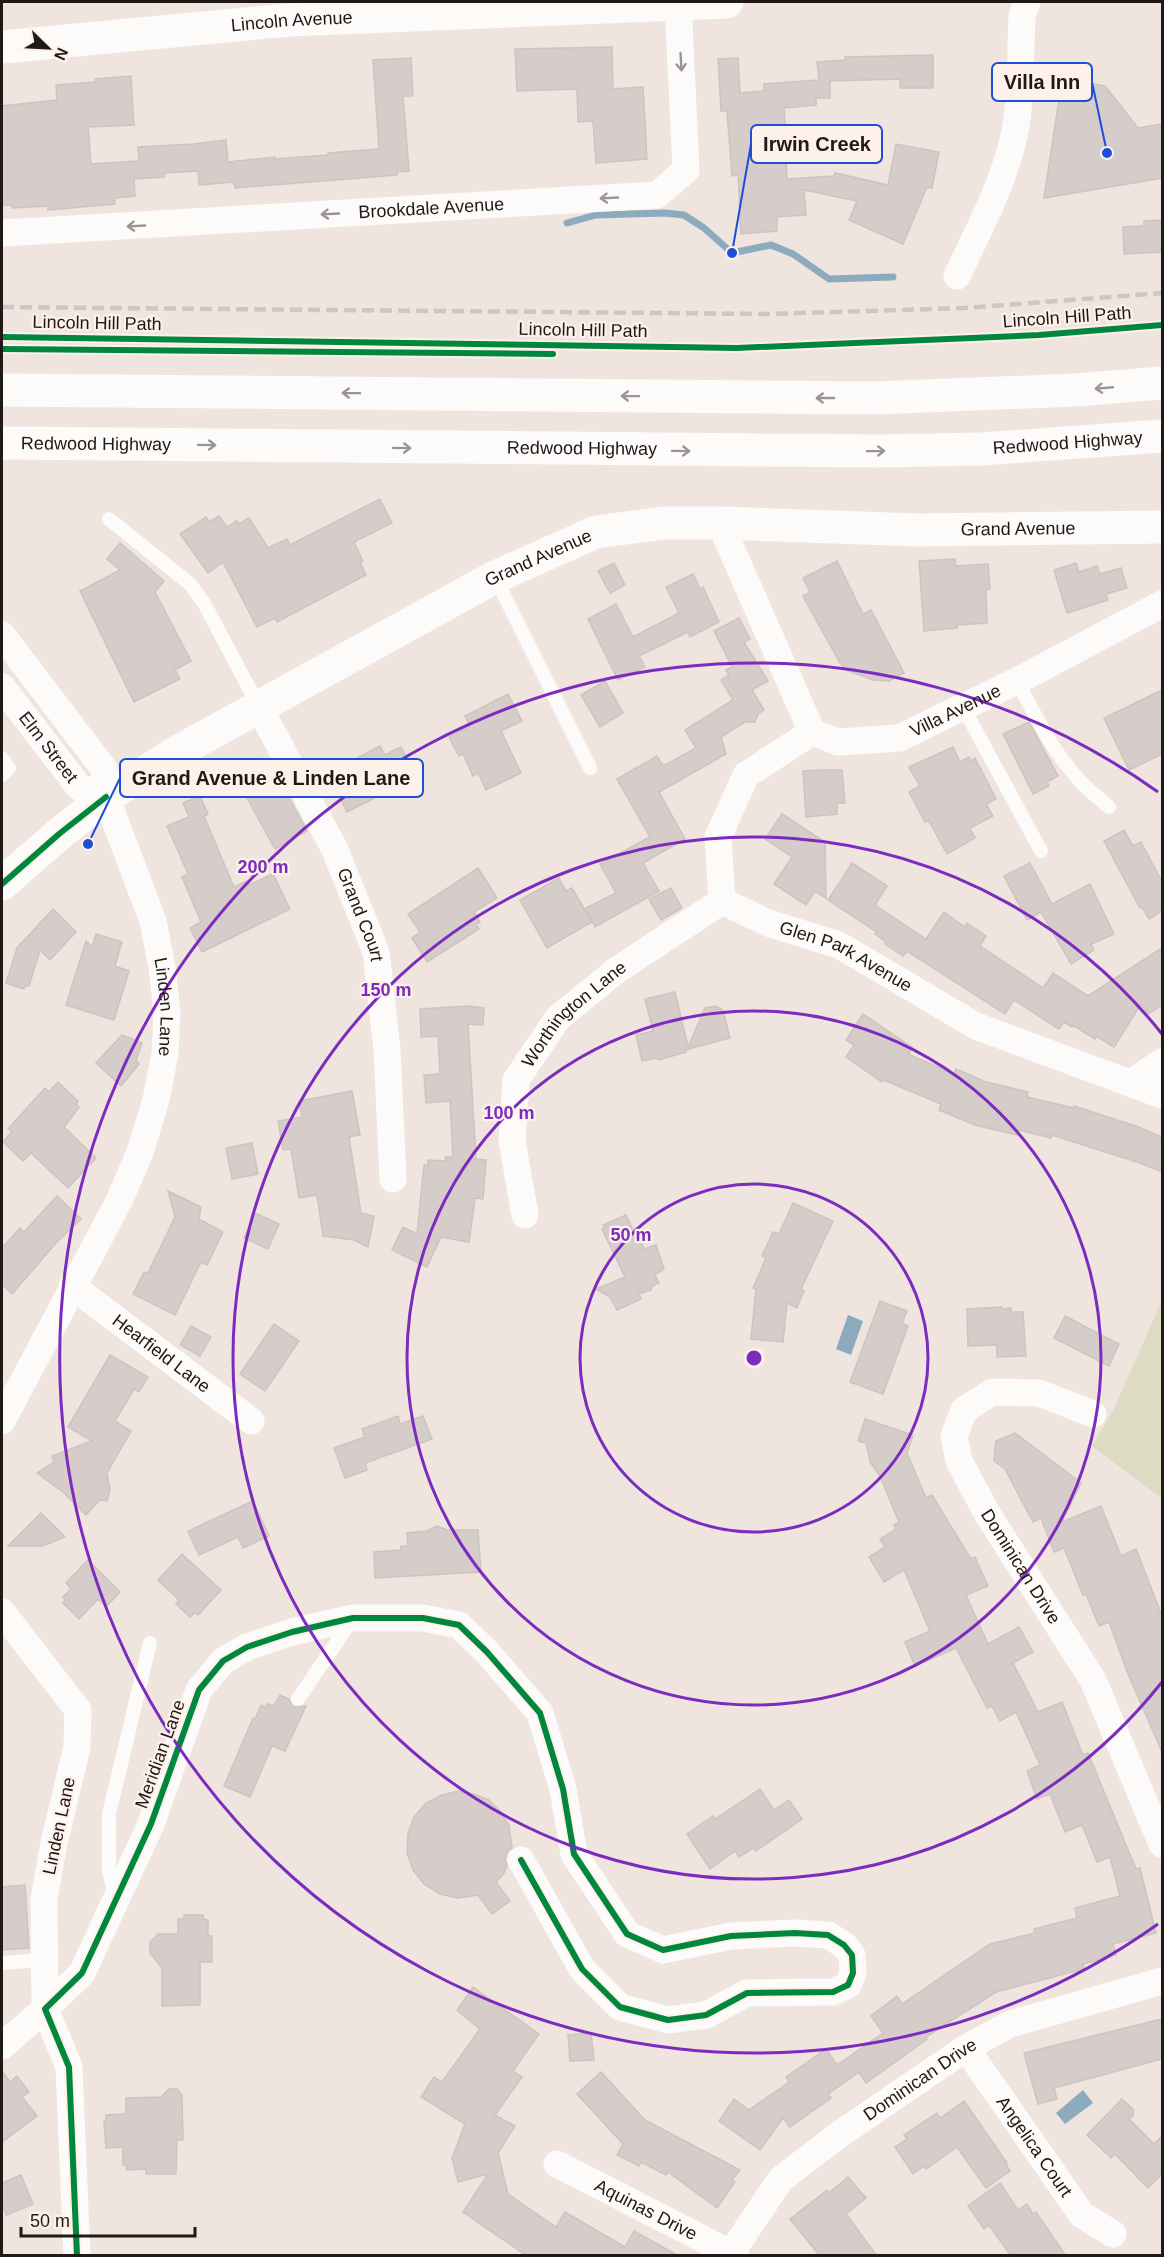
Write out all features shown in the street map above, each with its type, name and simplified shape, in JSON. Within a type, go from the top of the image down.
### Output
[{"type":"main road","name":"Lincoln Avenue","points":[[2,47],[289,21],[727,2]]},
{"type":"main road","points":[[2,390],[875,398],[1065,391],[1162,383]]},
{"type":"main road","name":"Redwood Highway","points":[[2,443],[881,452],[1015,447],[1162,436]]},
{"type":"main road","name":"Grand Avenue","points":[[2,884],[106,797],[147,770],[258,705],[495,577],[596,532],[664,524],[720,523],[918,530],[1162,527]]},
{"type":"street","points":[[957,276],[995,193],[1010,152],[1017,115],[1022,16],[1027,2]]},
{"type":"street","name":"Brookdale Avenue","points":[[2,233],[657,195],[686,170],[678,3]]},
{"type":"street","points":[[720,523],[812,732],[746,775],[718,837],[722,901]]},
{"type":"street","name":"Villa Avenue","points":[[812,732],[838,742],[899,738],[1017,681],[1162,604]]},
{"type":"street","name":"Linden Lane","points":[[2,635],[104,769],[106,797],[153,921],[167,1012],[165,1053],[156,1100],[140,1152],[120,1199],[2,1421]]},
{"type":"street","name":"Elm Street","points":[[2,687],[79,787],[106,797]]},
{"type":"street","name":"Grand Court","points":[[258,705],[335,850],[376,952],[387,1049],[393,1179]]},
{"type":"street","name":"Glen Park Avenue","points":[[722,901],[768,923],[839,945],[976,1026],[1162,1095]]},
{"type":"street","name":"Worthington Lane","points":[[525,1215],[512,1141],[516,1080],[558,1018],[617,970],[722,901]]},
{"type":"street","points":[[1131,1083],[1162,1062]]},
{"type":"street","name":"Hearfield Lane","points":[[72,1286],[251,1421]]},
{"type":"street","name":"Dominican Drive","points":[[1093,1414],[1040,1393],[992,1392],[964,1410],[954,1436],[959,1461],[988,1515],[1093,1680],[1162,1844]]},
{"type":"street","name":"Linden Lane","points":[[2,1612],[78,1710],[76,1747],[44,1899],[45,2009]]},
{"type":"street","name":"Meridian Lane","points":[[45,2009],[82,1972],[151,1824],[199,1690],[223,1661],[247,1647],[292,1632],[353,1618],[423,1618],[459,1625],[540,1713],[563,1789],[574,1854],[627,1934],[663,1950],[731,1936],[795,1933],[828,1935],[844,1945],[852,1955],[853,1973],[848,1985],[832,1992],[747,1993],[706,2015],[668,2020],[620,2007],[582,1969],[521,1860]]},
{"type":"street","name":"Dominican Drive","points":[[732,2255],[781,2179],[840,2134],[966,2048],[1010,2024],[1162,1981]]},
{"type":"street","points":[[2,2046],[45,2009],[69,2067],[77,2256]]},
{"type":"street","name":"Angelica Court","points":[[966,2048],[1082,2215],[1113,2234]]},
{"type":"street","name":"Aquinas Drive","points":[[557,2163],[732,2255]]},
{"type":"lane","points":[[109,519],[190,584],[205,605],[258,705]]},
{"type":"lane","points":[[495,577],[590,768]]},
{"type":"lane","points":[[1017,681],[1047,737],[1062,759],[1082,783],[1109,807]]},
{"type":"lane","points":[[963,707],[1041,851]]},
{"type":"lane","points":[[2,758],[9,768],[2,776]]},
{"type":"lane","points":[[298,1699],[353,1618]]},
{"type":"lane","points":[[116,1901],[109,1870],[109,1814],[150,1643]]},
{"type":"lane","points":[[2,1963],[45,1960]]},
{"type":"shaded area","points":[[1160,1305],[1162,1306],[1162,1499],[1092,1446],[1113,1411]]},
{"type":"water","points":[[848,1315],[863,1321],[851,1355],[836,1349]]},
{"type":"water","points":[[1083,2090],[1093,2103],[1065,2124],[1056,2113]]},
{"type":"building","points":[[612,47],[613,89],[643,87],[647,159],[596,163],[593,121],[578,122],[577,89],[517,91],[515,49]]},
{"type":"building","points":[[933,55],[933,88],[900,88],[900,79],[830,81],[830,98],[816,98],[816,105],[784,108],[785,125],[779,125],[781,160],[786,160],[787,179],[834,176],[835,173],[888,185],[896,144],[939,152],[932,188],[927,187],[903,244],[849,220],[857,201],[804,190],[806,215],[777,217],[777,231],[741,234],[738,175],[732,176],[727,111],[721,111],[718,59],[738,58],[740,93],[764,91],[764,84],[819,80],[817,62],[845,60],[845,57]]},
{"type":"building","points":[[411,58],[413,96],[403,96],[409,171],[397,172],[397,175],[235,188],[234,182],[199,185],[198,171],[164,173],[164,177],[134,179],[135,196],[114,198],[115,204],[48,210],[48,206],[12,208],[12,205],[2,205],[2,106],[57,100],[56,85],[131,76],[134,125],[88,127],[91,164],[139,161],[138,147],[226,140],[228,162],[328,155],[328,153],[379,149],[373,60]]},
{"type":"building","points":[[1062,79],[1105,86],[1138,128],[1162,124],[1162,178],[1044,198]]},
{"type":"building","points":[[1162,220],[1162,252],[1124,254],[1123,227],[1144,226],[1144,221]]},
{"type":"building","points":[[380,499],[392,523],[354,542],[363,561],[360,562],[366,575],[277,622],[275,618],[257,627],[223,562],[208,573],[180,534],[206,517],[209,522],[219,516],[227,527],[249,518],[268,548],[287,539],[290,545]]},
{"type":"building","points":[[120,543],[164,581],[155,592],[191,661],[175,670],[180,679],[134,702],[80,591],[120,570],[107,559]]},
{"type":"building","points":[[955,559],[956,566],[988,564],[990,589],[986,590],[987,623],[924,631],[919,561]]},
{"type":"building","points":[[837,561],[863,614],[871,610],[904,673],[889,681],[873,680],[846,670],[803,596],[810,592],[803,578]]},
{"type":"building","points":[[614,563],[625,585],[610,593],[598,571]]},
{"type":"building","points":[[1076,563],[1079,572],[1097,566],[1100,574],[1121,568],[1127,588],[1106,594],[1108,600],[1067,613],[1054,570]]},
{"type":"building","points":[[693,574],[700,589],[703,587],[719,622],[690,637],[688,632],[639,656],[645,667],[618,680],[588,619],[616,604],[633,637],[679,613],[666,587]]},
{"type":"building","points":[[739,618],[750,639],[744,642],[768,681],[752,690],[764,710],[758,714],[755,722],[745,722],[721,737],[726,754],[659,792],[685,839],[643,863],[659,891],[595,927],[586,908],[616,893],[600,864],[650,837],[617,779],[657,756],[663,766],[696,748],[685,730],[733,700],[721,680],[729,675],[726,670],[732,667],[714,631]]},
{"type":"building","points":[[605,681],[623,713],[600,727],[581,695]]},
{"type":"building","points":[[1162,690],[1162,754],[1129,770],[1104,718]]},
{"type":"building","points":[[508,694],[522,721],[501,731],[521,773],[486,790],[478,773],[473,776],[463,754],[459,756],[449,737],[470,726],[465,716]]},
{"type":"building","points":[[1029,722],[1058,776],[1047,782],[1049,786],[1033,794],[1003,734]]},
{"type":"building","points":[[380,746],[385,755],[401,747],[415,773],[399,782],[400,785],[347,812],[333,783],[353,772],[351,766],[355,764],[354,760]]},
{"type":"building","points":[[953,747],[960,762],[969,757],[971,761],[975,758],[996,799],[986,804],[993,816],[970,828],[975,838],[947,854],[929,821],[925,822],[909,792],[920,786],[909,767]]},
{"type":"building","points":[[262,758],[272,775],[276,773],[307,831],[275,849],[234,774]]},
{"type":"building","points":[[842,770],[845,803],[837,803],[837,814],[806,817],[803,771]]},
{"type":"building","points":[[200,796],[208,814],[204,816],[234,887],[247,881],[249,885],[273,874],[290,909],[202,952],[190,928],[201,922],[182,877],[188,874],[167,826],[189,817],[183,803]]},
{"type":"building","points":[[782,814],[825,842],[826,898],[815,891],[806,905],[774,884],[792,857],[765,839]]},
{"type":"building","points":[[1124,830],[1133,846],[1141,842],[1162,882],[1162,911],[1149,919],[1142,907],[1140,908],[1104,841]]},
{"type":"building","points":[[852,863],[887,886],[875,905],[926,939],[944,912],[965,927],[967,923],[986,936],[980,946],[1043,988],[1053,973],[1088,996],[1162,948],[1162,1005],[1148,1014],[1141,1004],[1114,1047],[1064,1022],[1059,1029],[1014,1000],[1005,1014],[907,951],[903,956],[885,944],[886,942],[875,934],[877,932],[828,900]]},
{"type":"building","points":[[1030,863],[1052,904],[1090,884],[1114,934],[1091,944],[1094,950],[1071,964],[1041,912],[1027,920],[1004,876]]},
{"type":"building","points":[[478,868],[497,898],[474,912],[480,922],[476,925],[479,929],[427,962],[412,938],[420,932],[408,914]]},
{"type":"building","points":[[559,878],[566,891],[572,888],[592,922],[547,948],[520,900]]},
{"type":"building","points":[[671,888],[682,908],[661,920],[649,899]]},
{"type":"building","points":[[53,909],[76,932],[50,960],[40,950],[29,986],[25,986],[24,989],[6,983],[17,948]]},
{"type":"building","points":[[96,934],[122,942],[115,966],[129,971],[114,1020],[66,1005],[86,941],[92,947]]},
{"type":"building","points":[[675,992],[688,1047],[705,1008],[716,1006],[723,1010],[730,1038],[685,1050],[686,1052],[659,1060],[656,1058],[642,1061],[636,1035],[653,1031],[645,999]]},
{"type":"building","points":[[468,1006],[484,1008],[483,1025],[468,1024],[476,1159],[486,1160],[483,1199],[475,1198],[469,1242],[441,1237],[427,1267],[392,1250],[403,1227],[417,1234],[424,1165],[428,1165],[428,1160],[445,1161],[446,1157],[453,1157],[450,1101],[426,1103],[424,1075],[440,1074],[438,1036],[421,1037],[420,1009]]},
{"type":"building","points":[[863,1014],[913,1048],[908,1054],[954,1074],[956,1069],[986,1082],[1028,1092],[1027,1097],[1074,1108],[1074,1106],[1162,1137],[1162,1172],[1052,1135],[1051,1138],[1019,1130],[1017,1135],[975,1125],[939,1110],[941,1104],[884,1080],[882,1082],[846,1057],[854,1045],[846,1040]]},
{"type":"building","points":[[122,1035],[142,1043],[136,1060],[139,1064],[121,1086],[96,1063]]},
{"type":"building","points":[[58,1082],[78,1101],[76,1104],[79,1107],[64,1127],[96,1158],[68,1188],[31,1153],[23,1161],[3,1142],[12,1132],[8,1129],[45,1088],[49,1092]]},
{"type":"building","points":[[352,1091],[360,1135],[349,1137],[361,1213],[374,1216],[368,1247],[354,1240],[323,1236],[317,1195],[299,1198],[291,1149],[283,1150],[278,1121],[302,1117],[299,1101]]},
{"type":"building","points":[[252,1143],[258,1174],[232,1179],[226,1148]]},
{"type":"building","points":[[168,1191],[201,1207],[199,1219],[223,1232],[207,1265],[201,1262],[175,1315],[133,1294],[144,1272],[148,1273],[175,1217]]},
{"type":"building","points":[[57,1196],[81,1219],[56,1243],[12,1294],[2,1284],[2,1248],[20,1228],[24,1232]]},
{"type":"building","points":[[793,1203],[833,1221],[801,1289],[804,1291],[797,1308],[787,1303],[783,1342],[751,1339],[756,1289],[753,1288],[766,1258],[762,1256],[773,1232],[779,1234]]},
{"type":"building","points":[[255,1213],[279,1224],[268,1249],[244,1238]]},
{"type":"building","points":[[626,1215],[633,1230],[636,1228],[644,1249],[656,1245],[664,1269],[655,1275],[659,1283],[652,1286],[651,1290],[639,1294],[641,1299],[617,1310],[610,1297],[596,1289],[625,1277],[602,1229],[605,1228],[603,1225]]},
{"type":"building","points":[[880,1301],[907,1311],[902,1323],[908,1326],[883,1394],[850,1382]]},
{"type":"building","points":[[1002,1307],[1002,1309],[1011,1308],[1011,1312],[1023,1312],[1026,1356],[997,1357],[997,1345],[968,1346],[967,1309]]},
{"type":"building","points":[[1065,1316],[1119,1344],[1109,1366],[1054,1338]]},
{"type":"building","points":[[274,1324],[299,1341],[265,1391],[240,1374]]},
{"type":"building","points":[[191,1326],[211,1337],[200,1356],[180,1345]]},
{"type":"building","points":[[110,1355],[148,1377],[139,1392],[134,1389],[115,1421],[131,1431],[107,1473],[110,1490],[107,1501],[100,1500],[86,1515],[63,1492],[37,1473],[54,1462],[52,1456],[92,1441],[68,1427]]},
{"type":"building","points":[[398,1416],[400,1424],[423,1416],[432,1439],[365,1463],[367,1470],[345,1478],[334,1448],[365,1437],[362,1429]]},
{"type":"building","points":[[865,1419],[913,1435],[907,1453],[926,1498],[932,1495],[971,1559],[975,1557],[988,1586],[966,1595],[988,1644],[1019,1627],[1033,1652],[1013,1663],[1038,1712],[1062,1702],[1083,1755],[1088,1753],[1136,1869],[1140,1868],[1156,1933],[1113,1944],[1116,1955],[1083,1964],[1084,1969],[996,1992],[926,2037],[927,2039],[866,2083],[859,2072],[828,2094],[831,2098],[790,2127],[783,2118],[760,2150],[719,2121],[734,2099],[749,2110],[789,2082],[786,2077],[826,2049],[837,2065],[883,2033],[871,2016],[897,1996],[902,2004],[990,1944],[1035,1933],[1034,1929],[1077,1918],[1075,1908],[1120,1896],[1110,1857],[1097,1862],[1082,1825],[1065,1832],[1050,1794],[1037,1799],[1027,1771],[1040,1765],[1016,1712],[1000,1721],[992,1706],[987,1708],[956,1648],[915,1666],[905,1642],[930,1631],[904,1570],[884,1582],[869,1557],[885,1547],[880,1539],[896,1529],[894,1525],[899,1522],[880,1476],[870,1462],[866,1443],[858,1441]]},
{"type":"building","points":[[1015,1433],[1081,1483],[1062,1522],[1101,1506],[1121,1556],[1136,1549],[1162,1616],[1162,1752],[1128,1674],[1109,1622],[1099,1626],[1086,1594],[1083,1595],[1064,1548],[1054,1552],[1041,1518],[1033,1522],[1005,1469],[994,1461],[996,1441]]},
{"type":"building","points":[[253,1501],[269,1536],[243,1548],[238,1537],[199,1555],[188,1531]]},
{"type":"building","points":[[41,1513],[65,1537],[42,1546],[8,1546]]},
{"type":"building","points":[[437,1526],[447,1530],[478,1530],[481,1572],[375,1578],[374,1552],[401,1550],[401,1546],[408,1546],[407,1533],[427,1531]]},
{"type":"building","points":[[182,1554],[221,1590],[198,1615],[195,1613],[190,1617],[176,1604],[179,1600],[158,1580]]},
{"type":"building","points":[[88,1560],[120,1592],[106,1607],[98,1599],[79,1619],[63,1603],[65,1600],[63,1597],[71,1589],[66,1583]]},
{"type":"building","points":[[280,1695],[289,1699],[293,1707],[306,1706],[285,1751],[272,1746],[250,1797],[224,1786],[253,1718],[255,1719],[261,1705],[266,1708],[267,1704],[274,1706]]},
{"type":"building","points":[[760,1789],[774,1810],[789,1800],[802,1819],[756,1851],[753,1848],[739,1857],[735,1851],[710,1869],[687,1834],[713,1816],[715,1819]]},
{"type":"building","points":[[458,1791],[489,1800],[509,1825],[512,1848],[507,1852],[505,1859],[507,1866],[504,1873],[496,1882],[510,1901],[492,1914],[478,1895],[457,1898],[440,1894],[424,1884],[413,1870],[407,1853],[408,1834],[414,1817],[426,1803],[442,1795]]},
{"type":"building","points":[[25,1885],[29,1948],[2,1950],[2,1887]]},
{"type":"building","points":[[184,1915],[203,1915],[203,1919],[208,1920],[208,1936],[212,1936],[212,1962],[200,1962],[200,2005],[162,2006],[162,1968],[150,1953],[150,1942],[158,1934],[178,1934],[178,1919],[184,1919]]},
{"type":"building","points":[[473,1987],[539,2034],[513,2071],[522,2077],[495,2115],[515,2126],[498,2153],[508,2194],[556,2227],[565,2212],[625,2247],[634,2231],[679,2256],[527,2256],[463,2212],[488,2174],[458,2182],[452,2158],[465,2124],[421,2097],[434,2077],[442,2082],[480,2029],[457,2010]]},
{"type":"building","points":[[1162,2019],[1162,2059],[1054,2088],[1057,2099],[1038,2104],[1024,2053]]},
{"type":"building","points":[[591,2033],[594,2060],[570,2061],[568,2035]]},
{"type":"building","points":[[2,2071],[10,2082],[17,2076],[29,2092],[22,2097],[37,2116],[2,2142]]},
{"type":"building","points":[[601,2072],[645,2120],[740,2170],[732,2180],[735,2182],[717,2208],[668,2172],[666,2175],[641,2162],[639,2166],[617,2155],[623,2144],[577,2094]]},
{"type":"building","points":[[169,2089],[177,2089],[182,2095],[183,2140],[177,2140],[176,2174],[146,2174],[146,2169],[127,2170],[126,2165],[123,2165],[123,2147],[106,2148],[104,2121],[106,2121],[106,2115],[126,2114],[126,2098],[161,2097]]},
{"type":"building","points":[[1122,2099],[1133,2109],[1133,2116],[1129,2119],[1154,2144],[1162,2136],[1162,2174],[1148,2188],[1115,2154],[1111,2158],[1087,2135]]},
{"type":"building","points":[[964,2101],[1007,2163],[1010,2171],[986,2188],[957,2147],[926,2169],[924,2166],[913,2174],[895,2147],[907,2139],[904,2135],[937,2113],[940,2118]]},
{"type":"building","points":[[21,2175],[33,2204],[6,2215],[2,2203],[2,2183]]},
{"type":"building","points":[[848,2177],[866,2198],[846,2214],[877,2256],[820,2256],[790,2219],[827,2190],[829,2193]]},
{"type":"building","points":[[1000,2183],[1018,2210],[1027,2204],[1033,2214],[1036,2212],[1066,2256],[1011,2256],[989,2225],[984,2229],[968,2206]]},
{"type":"waterway","points":[[567,223],[596,215],[665,213],[684,215],[704,228],[732,253],[771,245],[793,254],[829,279],[893,277]]},
{"type":"railway","points":[[2,307],[769,314],[965,308],[1162,293]]},
{"type":"cycle path","name":"Lincoln Hill Path","points":[[2,337],[737,348],[1039,335],[1162,325]]},
{"type":"cycle path","points":[[2,349],[553,354]]},
{"type":"cycle path","points":[[2,884],[106,797]]},
{"type":"cycle path","points":[[77,2256],[69,2067],[45,2009],[82,1973],[151,1824],[199,1690],[223,1661],[247,1647],[292,1632],[353,1618],[423,1618],[459,1625],[487,1652],[540,1713],[563,1789],[574,1854],[627,1934],[663,1950],[731,1936],[795,1933],[828,1935],[844,1945],[852,1955],[853,1973],[848,1985],[833,1992],[747,1993],[706,2015],[668,2020],[620,2007],[582,1969],[521,1860]]},
{"type":"place","name":"Villa Inn","points":[[1107,153]]},
{"type":"place","name":"Irwin Creek","points":[[732,253]]},
{"type":"place","name":"Grand Avenue & Linden Lane","points":[[88,844]]}]
